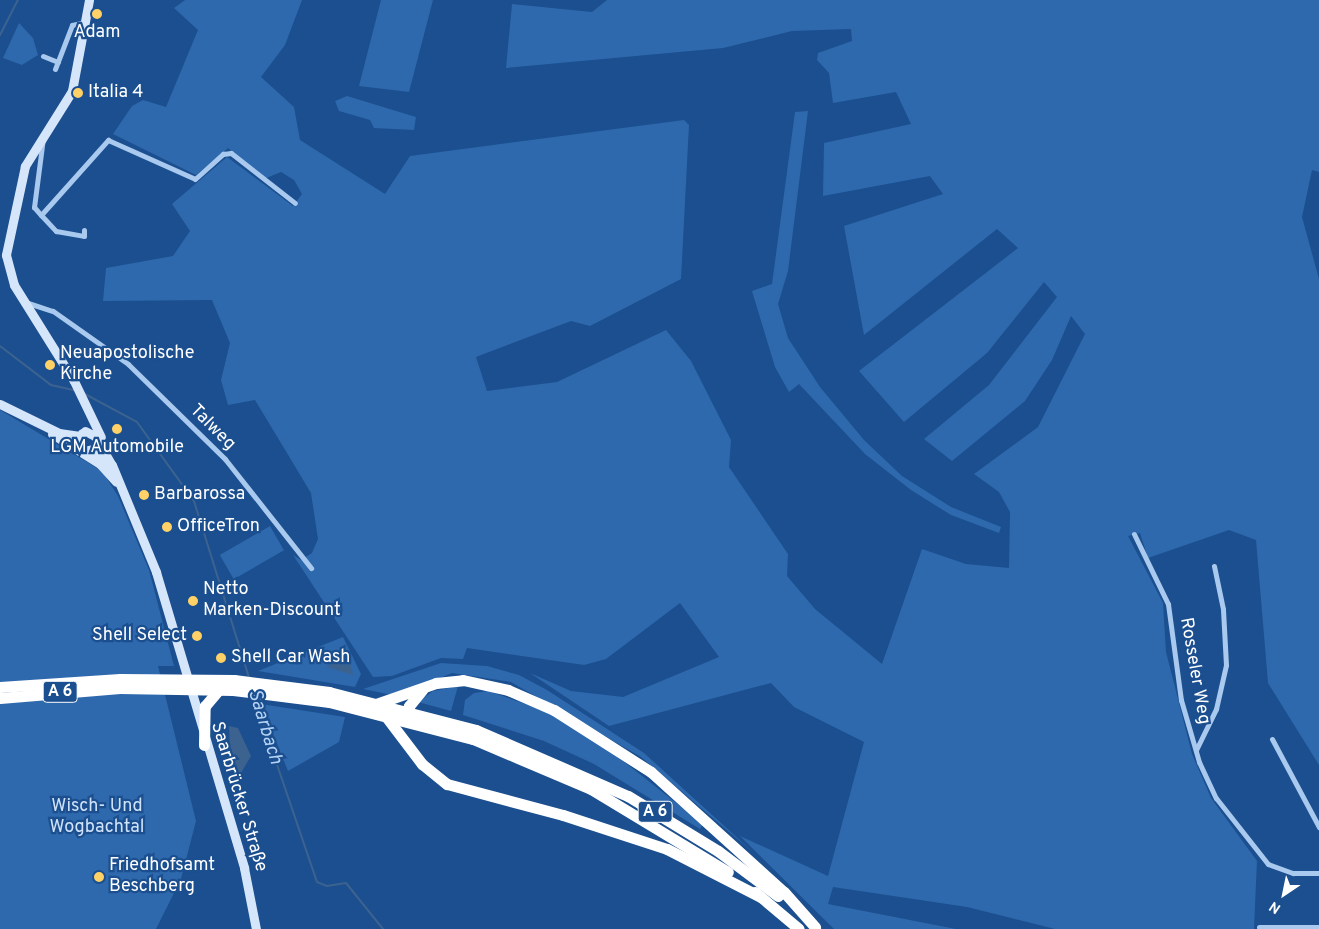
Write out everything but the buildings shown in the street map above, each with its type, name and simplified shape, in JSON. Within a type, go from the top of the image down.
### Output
[{"type":"highway","points":[[366,705],[391,701],[425,687],[463,680],[508,690],[610,742],[687,803],[817,928]]},
{"type":"highway","name":"A 6","points":[[187,682],[233,685],[366,705],[387,716],[411,750],[434,776],[458,789],[563,815],[651,844],[761,897]]},
{"type":"highway","name":"A 6","points":[[0,698],[120,683]]},
{"type":"highway","name":"A 6","points":[[0,687],[120,683],[233,690],[329,702],[475,734],[593,778],[670,820],[742,868],[817,928]]},
{"type":"highway","points":[[204,745],[204,706],[219,685]]},
{"type":"highway","points":[[411,750],[405,716],[425,687]]},
{"type":"highway","name":"A 6","points":[[475,734],[623,806],[712,860],[799,929]]},
{"type":"main road","points":[[89,0],[72,91],[21,174],[6,246],[7,269],[23,300],[74,381],[86,404],[97,449],[124,493]]},
{"type":"main road","points":[[0,404],[59,433],[81,437]]},
{"type":"main road","points":[[86,404],[81,437],[84,451],[97,449]]},
{"type":"main road","points":[[30,420],[100,464],[124,493]]},
{"type":"main road","points":[[52,434],[81,437],[93,433],[97,449],[116,482]]},
{"type":"main road","name":"Saarbrücker Straße","points":[[124,493],[149,554],[204,745],[244,868],[256,929]]},
{"type":"street","points":[[55,69],[72,25],[85,22]]},
{"type":"street","points":[[43,56],[58,62]]},
{"type":"street","points":[[43,137],[34,207],[56,231],[84,236],[84,230]]},
{"type":"street","points":[[41,215],[108,140],[195,179],[227,152],[295,203]]},
{"type":"street","name":"Talweg","points":[[23,300],[53,311],[128,364],[225,459],[311,568]]},
{"type":"street","name":"Rosseler Weg","points":[[1134,534],[1168,604],[1178,683],[1196,750],[1216,798],[1261,858],[1284,872],[1319,874]]},
{"type":"street","points":[[1196,750],[1216,710],[1226,665],[1223,609],[1214,566]]},
{"type":"street","points":[[1272,739],[1319,827]]},
{"type":"street","points":[[1259,927],[1319,927]]},
{"type":"green space","points":[[185,0],[302,0],[285,45],[261,77],[294,107],[300,140],[385,194],[410,156],[684,120],[689,125],[681,279],[590,326],[571,321],[476,357],[487,391],[557,382],[666,330],[691,361],[731,440],[729,467],[788,554],[787,576],[815,609],[882,664],[922,549],[966,564],[1009,568],[1010,512],[999,492],[974,474],[1038,427],[1085,334],[1071,316],[1052,360],[1025,401],[952,461],[924,439],[989,385],[1057,297],[1044,282],[987,353],[904,422],[859,371],[1018,248],[997,229],[864,335],[844,226],[943,194],[930,176],[823,196],[824,143],[911,124],[896,92],[833,103],[829,73],[817,60],[818,53],[852,41],[851,29],[792,31],[723,48],[506,68],[512,4],[592,12],[607,0],[1319,0],[1319,172],[1312,170],[1302,217],[1319,279],[1319,765],[1268,683],[1256,540],[1229,530],[1148,558],[1140,533],[1128,536],[1163,603],[1166,652],[1192,754],[1211,798],[1257,861],[1254,929],[1055,929],[967,907],[833,887],[828,904],[956,929],[834,929],[740,836],[828,876],[864,742],[794,707],[771,683],[609,726],[530,673],[571,691],[623,697],[719,657],[680,603],[606,659],[584,665],[467,648],[463,659],[441,658],[392,676],[373,677],[293,555],[301,560],[312,553],[318,539],[311,493],[255,400],[228,405],[221,380],[230,343],[212,300],[103,301],[106,268],[173,256],[190,231],[172,204],[227,157],[293,206],[302,194],[294,180],[281,172],[264,179],[228,148],[196,175],[113,134],[132,106],[143,100],[166,107],[198,30],[174,8]]},
{"type":"green space","points":[[381,0],[433,0],[409,92],[359,86]]},
{"type":"green space","points":[[19,23],[33,38],[38,55],[22,65],[3,58]]},
{"type":"green space","points":[[347,96],[416,117],[414,130],[374,128],[370,120],[339,111],[335,101]]},
{"type":"green space","points":[[808,111],[788,271],[778,304],[788,338],[820,387],[864,440],[902,476],[951,507],[1001,527],[999,533],[951,515],[911,490],[865,454],[799,384],[789,392],[775,367],[752,291],[772,284],[795,112]]},
{"type":"green space","name":"Wisch- Und Wogbachtal","points":[[0,410],[102,471],[118,496],[149,570],[174,666],[158,666],[196,821],[181,879],[156,929],[0,929]]},
{"type":"green space","points":[[270,526],[284,550],[234,579],[220,555]]},
{"type":"green space","points":[[343,637],[361,674],[355,687],[258,671]]},
{"type":"green space","points":[[441,663],[487,666],[519,675],[547,690],[644,753],[755,854],[641,757],[511,682],[452,673],[397,696],[363,689]]},
{"type":"green space","points":[[458,686],[451,711],[418,702],[433,691]]},
{"type":"green space","points":[[488,691],[543,710],[604,746],[703,824],[700,829],[594,764],[544,741],[463,715],[465,700],[474,693]]},
{"type":"green space","points":[[261,704],[345,717],[339,742],[288,771]]},
{"type":"shaded area","points":[[335,658],[350,663],[353,675],[327,667]]},
{"type":"shaded area","points":[[229,726],[238,728],[251,756],[238,778],[231,771]]},
{"type":"waterway","name":"Saarbach","points":[[0,35],[18,0]]},
{"type":"waterway","name":"Saarbach","points":[[0,346],[51,385],[76,391]]},
{"type":"waterway","name":"Saarbach","points":[[83,393],[137,422],[194,501],[249,678]]},
{"type":"waterway","name":"Saarbach","points":[[254,697],[317,882],[327,886],[346,883],[383,929]]},
{"type":"place","name":"Adam","points":[[97,14]]},
{"type":"place","name":"Italia 4","points":[[78,93]]},
{"type":"place","name":"Neuapostolische Kirche","points":[[50,365]]},
{"type":"place","name":"LGM Automobile","points":[[117,429]]},
{"type":"place","name":"Barbarossa","points":[[144,495]]},
{"type":"place","name":"OfficeTron","points":[[167,527]]},
{"type":"place","name":"Netto Marken-Discount","points":[[193,601]]},
{"type":"place","name":"Shell Select","points":[[197,636]]},
{"type":"place","name":"Shell Car Wash","points":[[221,658]]},
{"type":"place","name":"Friedhofsamt Beschberg","points":[[99,877]]}]
